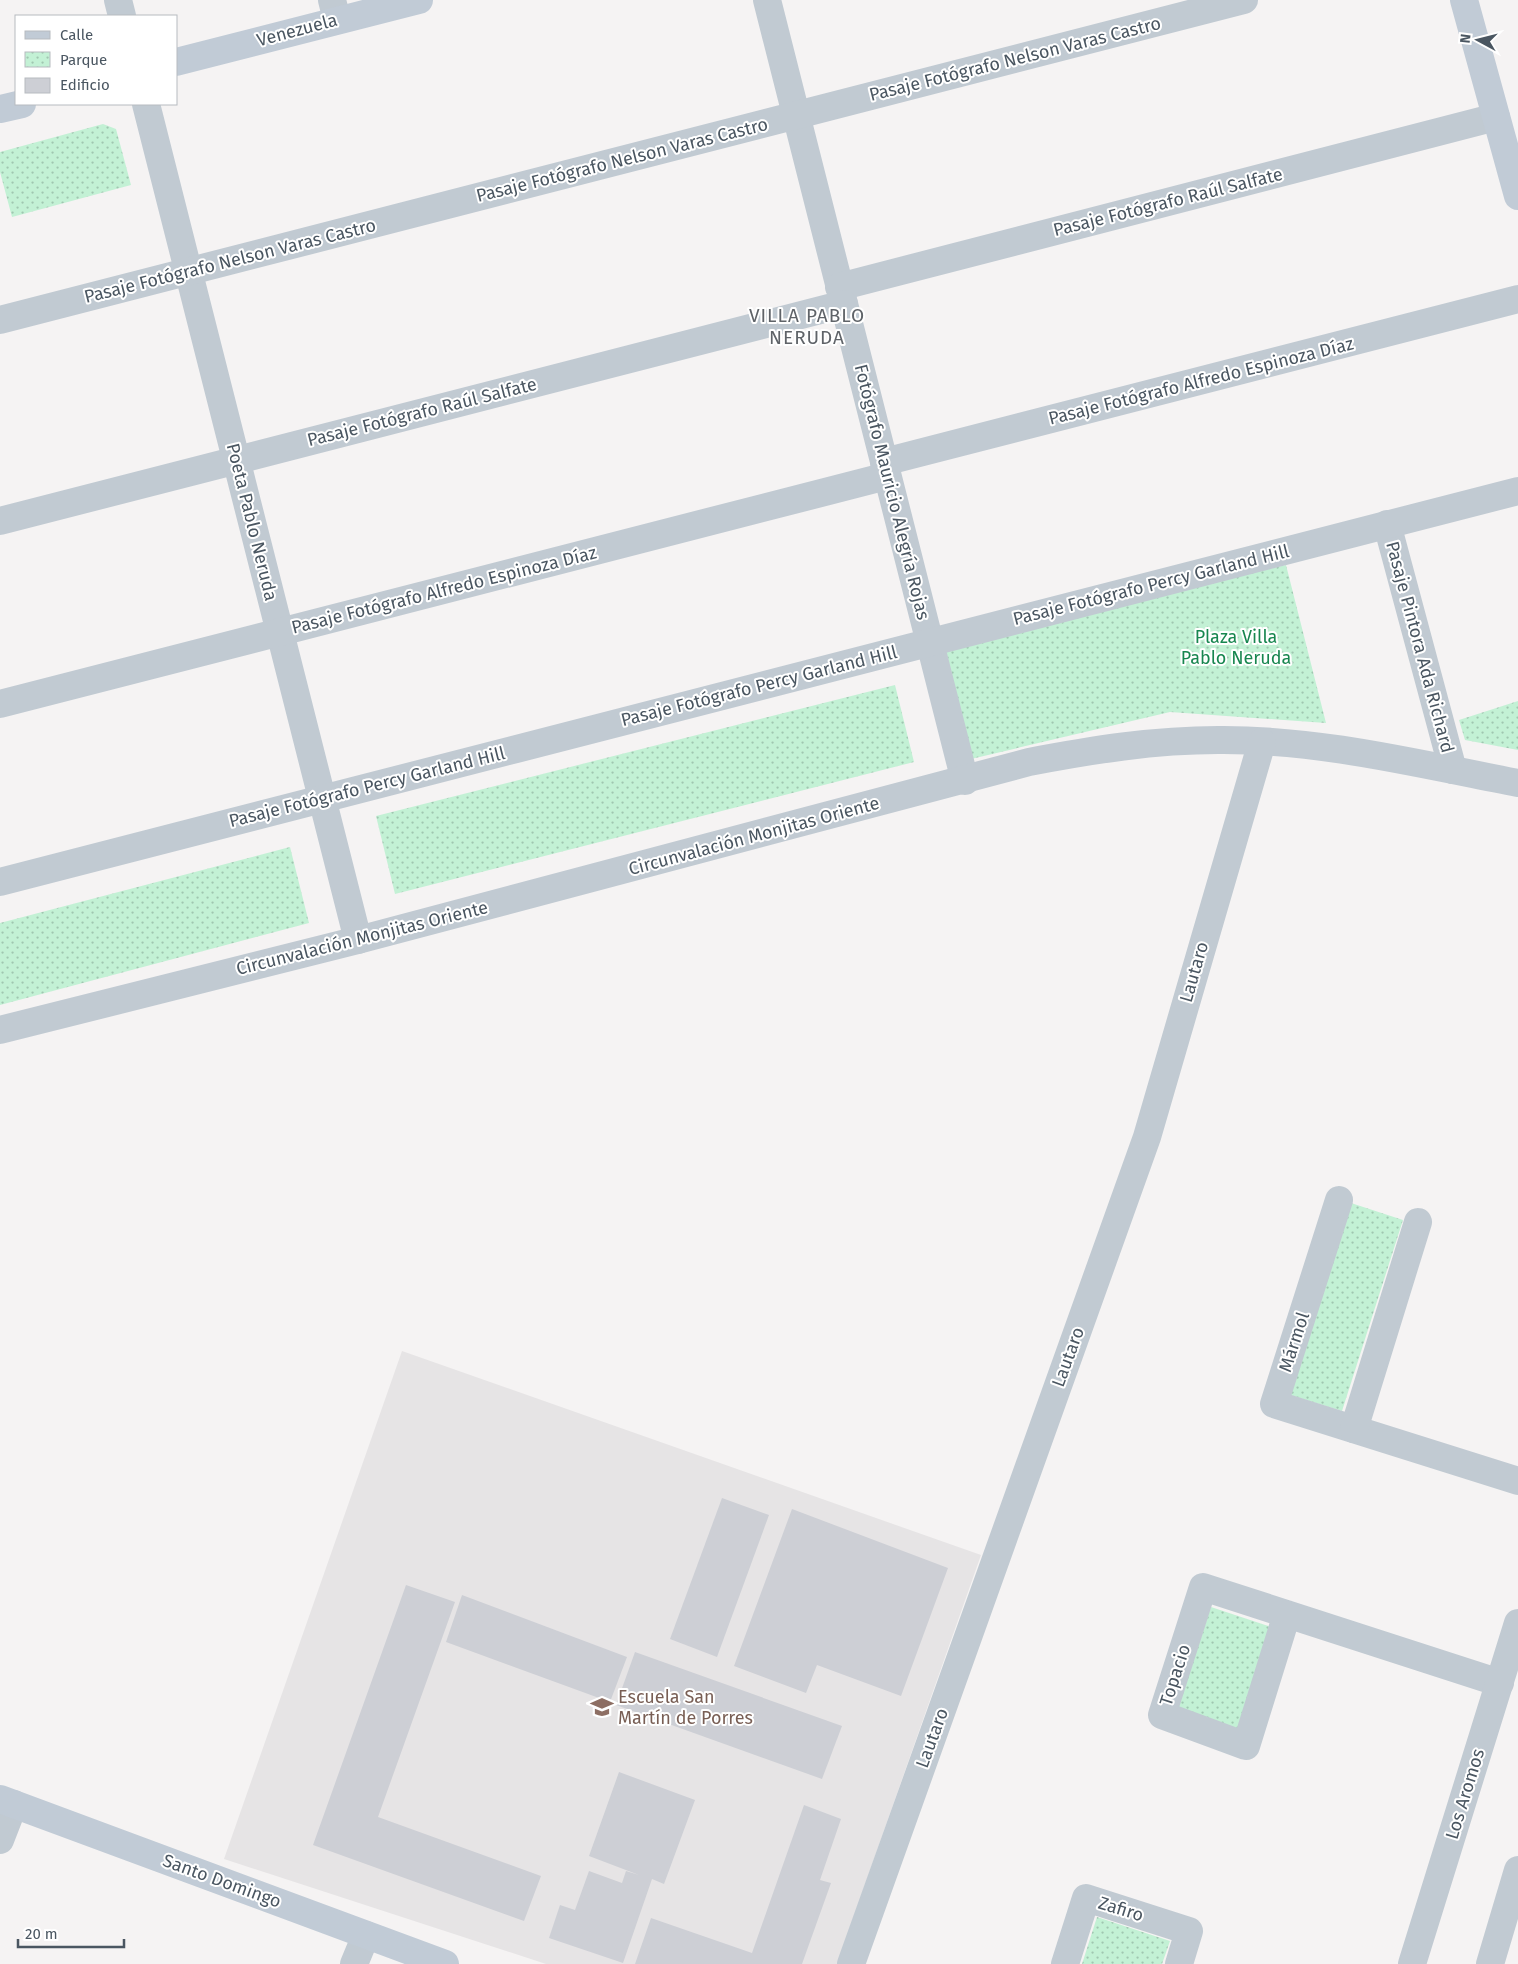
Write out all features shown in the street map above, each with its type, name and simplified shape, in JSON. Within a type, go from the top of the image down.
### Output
[{"type":"street","points":[[118,0],[122,15]]},
{"type":"street","name":"Venezuela","points":[[178,61],[334,10],[419,0]]},
{"type":"street","name":"Fotógrafo Mauricio Alegría Rojas","points":[[767,0],[965,781]]},
{"type":"street","name":"Pasaje Fotógrafo Nelson Varas Castro","points":[[0,320],[1244,0]]},
{"type":"street","points":[[1464,0],[1518,196]]},
{"type":"street","points":[[0,109],[18,105]]},
{"type":"street","name":"Poeta Pablo Neruda","points":[[146,105],[358,940]]},
{"type":"street","name":"Pasaje Fotógrafo Raúl Salfate","points":[[0,521],[236,460],[1496,117]]},
{"type":"street","name":"Pasaje Fotógrafo Alfredo Espinoza Díaz","points":[[0,704],[280,632],[1518,299]]},
{"type":"street","name":"Pasaje Fotógrafo Percy Garland Hill","points":[[0,882],[1518,491]]},
{"type":"street","name":"Pasaje Pintora Ada Richard","points":[[1387,524],[1453,770]]},
{"type":"street","name":"Circunvalación Monjitas Oriente","points":[[0,1030],[358,940],[965,781],[1030,762],[1092,750],[1155,742],[1218,740],[1262,742],[1338,749],[1518,783]]},
{"type":"street","name":"Lautaro","points":[[851,1964],[1147,1137],[1262,742]]},
{"type":"street","name":"Mármol","points":[[1339,1200],[1274,1404],[1518,1481]]},
{"type":"street","points":[[1354,1429],[1418,1222]]},
{"type":"street","name":"Topacio","points":[[1287,1614],[1246,1746],[1162,1715],[1203,1587],[1287,1614],[1500,1683]]},
{"type":"street","name":"Los Aromos","points":[[1412,1964],[1518,1623]]},
{"type":"street","points":[[0,1840],[7,1801]]},
{"type":"street","name":"Santo Domingo","points":[[7,1801],[445,1964]]},
{"type":"street","points":[[1490,1964],[1517,1874]]},
{"type":"street","name":"Zafiro","points":[[1065,1964],[1086,1898],[1189,1931],[1179,1964]]},
{"type":"street","points":[[354,1964],[366,1935]]},
{"type":"shaded area","name":"Escuela San Martín de Porres","points":[[402,1351],[981,1555],[837,1964],[546,1964],[224,1859]]},
{"type":"green space","points":[[103,124],[116,129],[131,185],[12,217],[0,172],[0,152]]},
{"type":"green space","name":"Plaza Villa Pablo Neruda","points":[[1286,565],[1326,723],[1170,712],[971,759],[945,646]]},
{"type":"green space","points":[[895,685],[914,762],[395,894],[376,816]]},
{"type":"green space","points":[[1518,701],[1518,750],[1465,740],[1459,720]]},
{"type":"green space","points":[[290,847],[309,923],[0,1005],[0,923]]},
{"type":"green space","points":[[1351,1203],[1403,1220],[1342,1411],[1290,1395]]},
{"type":"green space","points":[[1211,1607],[1274,1628],[1239,1730],[1177,1709]]},
{"type":"green space","points":[[1097,1917],[1170,1941],[1162,1964],[1082,1964]]},
{"type":"building","points":[[722,1498],[769,1515],[717,1657],[670,1639]]},
{"type":"building","points":[[792,1509],[948,1568],[901,1696],[817,1665],[806,1693],[734,1666]]},
{"type":"building","points":[[406,1585],[455,1602],[378,1817],[541,1876],[524,1921],[313,1845]]},
{"type":"building","points":[[462,1595],[627,1657],[610,1702],[446,1642]]},
{"type":"building","points":[[635,1652],[842,1726],[822,1779],[616,1705]]},
{"type":"building","points":[[619,1772],[695,1800],[664,1884],[652,1879],[623,1963],[549,1938],[560,1905],[575,1910],[589,1871],[622,1883],[626,1871],[639,1875],[589,1856]]},
{"type":"building","points":[[804,1805],[841,1819],[820,1880],[831,1883],[802,1964],[635,1964],[651,1918],[752,1953]]},
{"type":"place","name":"Escuela San Martín de Porres","points":[[602,1707]]},
{"type":"district","name":"VILLA PABLO NERUDA","points":[[807,326]]}]
